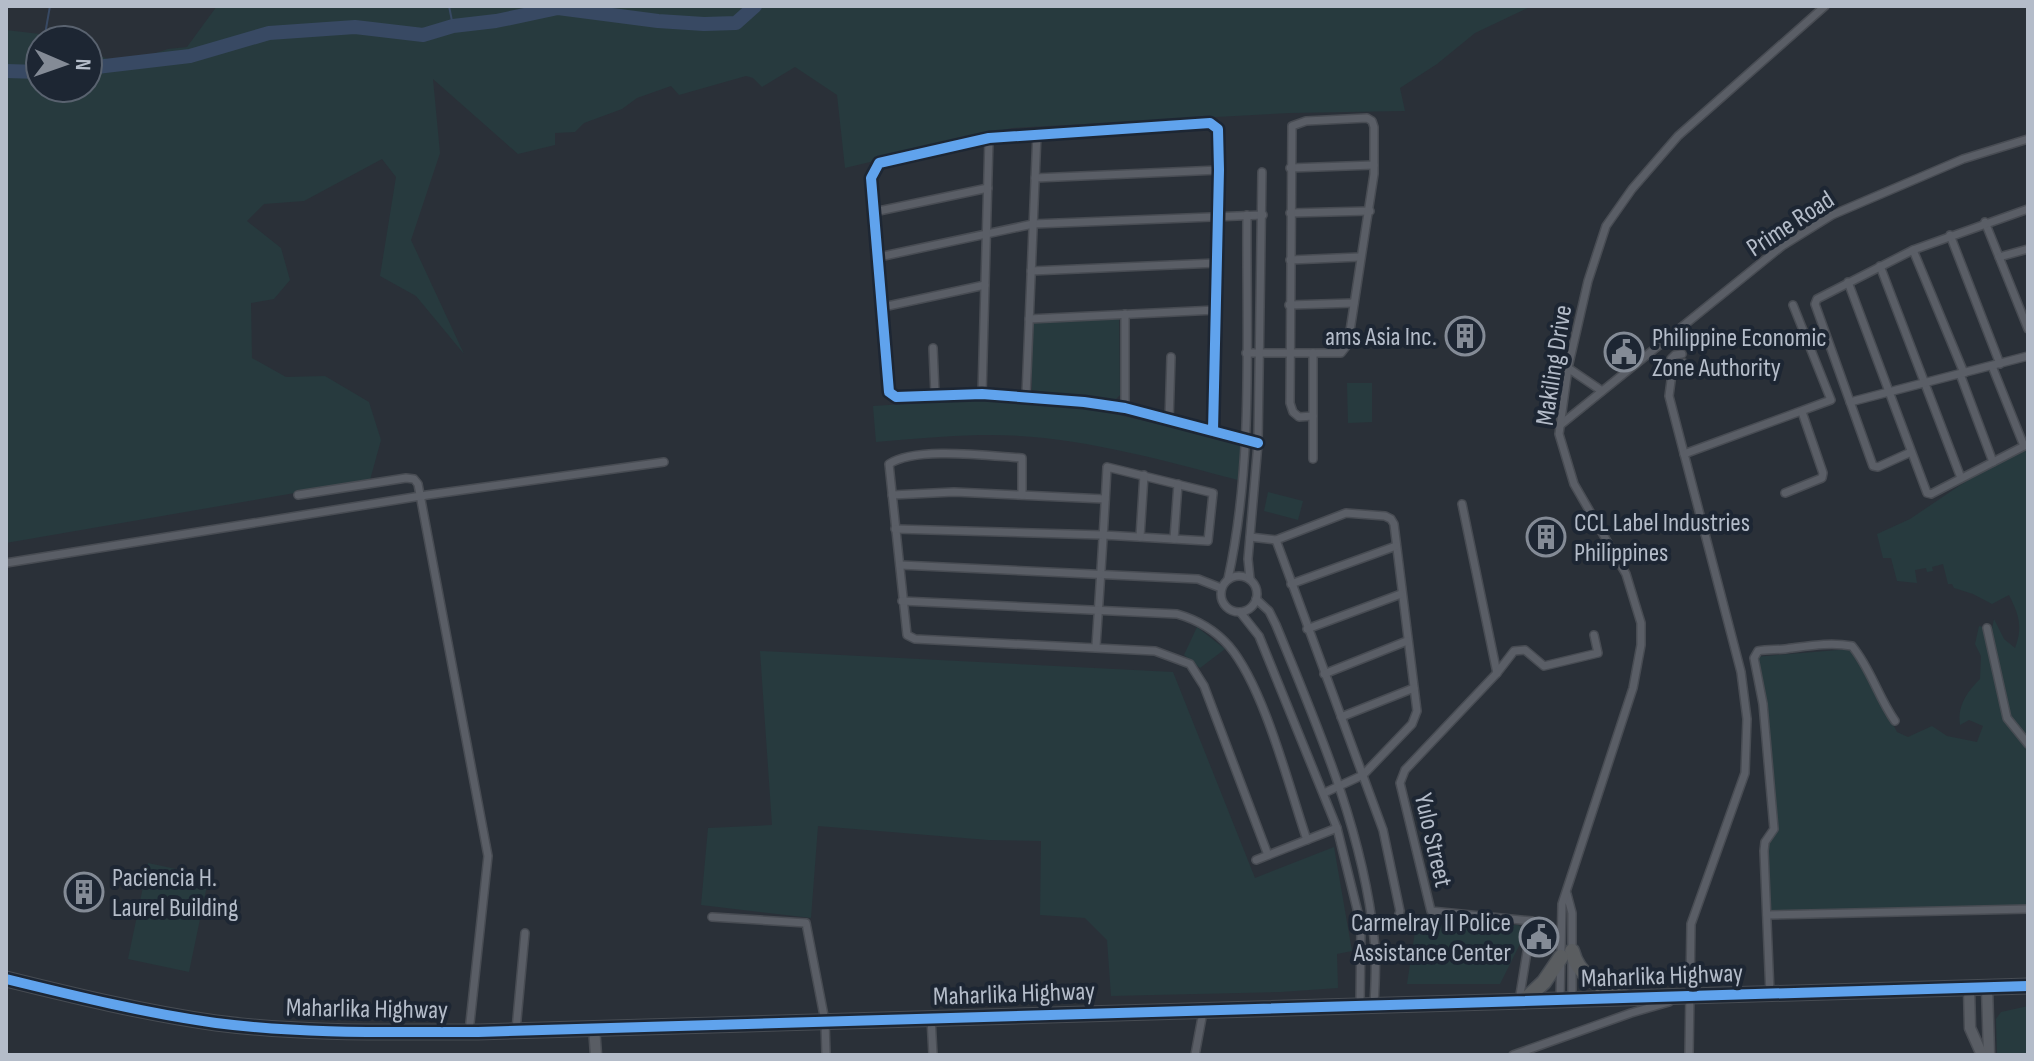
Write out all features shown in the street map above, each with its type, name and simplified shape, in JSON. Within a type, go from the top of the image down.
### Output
[{"type":"highway","points":[[1521,1001],[1544,982],[1566,954],[1602,988],[1630,998]]},
{"type":"highway","name":"Maharlika Highway","points":[[6,979],[126,1007],[240,1025],[354,1033],[2028,986]]},
{"type":"main road","points":[[1987,987],[1989,1055]]},
{"type":"main road","points":[[1969,988],[1970,1028],[1982,1055]]},
{"type":"main road","points":[[594,1027],[596,1055]]},
{"type":"street","name":"Makiling Drive","points":[[1566,1000],[1566,954],[1572,913],[1566,892],[1633,688],[1639,664],[1641,623],[1626,574],[1574,484],[1561,447],[1559,426],[1568,368],[1588,281],[1606,226],[1632,189],[1678,136],[1825,6]]},
{"type":"street","points":[[1246,353],[1260,353],[1290,353],[1341,353],[1348,344],[1370,211],[1374,165],[1374,127],[1367,118],[1295,123],[1292,126],[1289,305],[1290,353],[1290,403],[1299,417],[1313,416]]},
{"type":"street","points":[[1213,431],[1218,129],[1210,123],[1037,133],[989,138],[879,163],[871,178],[889,392],[896,397],[935,394],[1026,396],[1125,408],[1258,443]]},
{"type":"street","points":[[1026,396],[1037,133]]},
{"type":"street","points":[[982,394],[989,138]]},
{"type":"street","name":"Prime Road","points":[[1559,426],[1782,246],[1832,215],[1963,159],[2028,139]]},
{"type":"street","points":[[1290,168],[1374,165]]},
{"type":"street","points":[[1035,178],[1219,170]]},
{"type":"street","points":[[1240,612],[1250,608],[1256,599],[1256,588],[1250,579],[1250,537],[1258,443],[1262,172]]},
{"type":"street","points":[[874,212],[988,188]]},
{"type":"street","points":[[1911,452],[1878,467],[1873,466],[1815,304],[1820,296],[1913,250],[2028,209]]},
{"type":"street","points":[[1290,213],[1370,211]]},
{"type":"street","points":[[1247,215],[1246,439],[1237,538],[1228,579],[1221,588],[1221,600],[1229,609],[1240,612],[1259,636],[1337,828],[1361,925],[1367,1005]]},
{"type":"street","points":[[879,257],[1033,224],[1263,215]]},
{"type":"street","points":[[1985,222],[2028,329]]},
{"type":"street","points":[[1848,282],[1927,493],[1931,494],[2026,445],[1950,235]]},
{"type":"street","points":[[1999,257],[2028,249]]},
{"type":"street","points":[[1913,250],[1962,373],[1993,462]]},
{"type":"street","points":[[1290,260],[1360,257]]},
{"type":"street","points":[[1031,271],[1217,263]]},
{"type":"street","points":[[1880,266],[1961,478]]},
{"type":"street","points":[[883,307],[985,285]]},
{"type":"street","points":[[1289,305],[1354,303]]},
{"type":"street","points":[[1684,454],[1831,400],[1793,305]]},
{"type":"street","points":[[1029,319],[1216,310]]},
{"type":"street","points":[[1125,314],[1125,408]]},
{"type":"street","points":[[933,348],[935,394]]},
{"type":"street","points":[[1313,353],[1313,459]]},
{"type":"street","points":[[1682,354],[1671,359],[1669,396],[1741,672],[1747,719],[1745,773],[1691,924],[1689,1055]]},
{"type":"street","points":[[1850,402],[2028,356]]},
{"type":"street","points":[[1169,421],[1171,357]]},
{"type":"street","points":[[1672,373],[1684,363]]},
{"type":"street","points":[[1568,368],[1602,391]]},
{"type":"street","points":[[1785,493],[1822,478],[1823,473],[1802,412]]},
{"type":"street","points":[[1022,495],[1022,458],[959,453],[899,457],[889,464],[907,635],[915,639],[1155,651],[1190,664],[1210,700],[1268,855]]},
{"type":"street","points":[[6,563],[419,496],[664,462]]},
{"type":"street","points":[[895,529],[1103,535],[1208,541],[1213,493],[1107,467],[1103,535],[1100,574],[1096,646]]},
{"type":"street","points":[[1140,537],[1144,475]]},
{"type":"street","points":[[298,495],[406,478],[414,479],[418,484],[488,856],[469,1032]]},
{"type":"street","points":[[1174,539],[1178,484]]},
{"type":"street","points":[[892,495],[954,492],[1105,499]]},
{"type":"street","points":[[1462,504],[1497,673]]},
{"type":"street","points":[[1250,537],[1276,540],[1346,513],[1391,519],[1417,711],[1412,724],[1363,775],[1324,793]]},
{"type":"street","points":[[1276,540],[1383,830],[1400,911],[1397,920],[1361,925]]},
{"type":"street","points":[[1291,584],[1396,546]]},
{"type":"street","points":[[900,565],[1198,579],[1221,588]]},
{"type":"street","points":[[1228,579],[1239,575],[1250,579]]},
{"type":"street","points":[[1307,629],[1401,594]]},
{"type":"street","points":[[1256,599],[1269,611],[1276,625],[1340,787],[1352,826],[1373,925],[1375,951],[1367,1005]]},
{"type":"street","points":[[902,601],[1177,614],[1196,620],[1231,648],[1247,673],[1307,840]]},
{"type":"street","points":[[1987,628],[2007,718],[2028,744]]},
{"type":"street","name":"Yulo Street","points":[[1521,1001],[1532,921],[1431,911],[1400,783],[1405,770],[1514,651],[1525,650],[1544,666],[1598,653],[1594,635]]},
{"type":"street","points":[[1324,674],[1407,641]]},
{"type":"street","points":[[1770,994],[1764,851],[1765,842],[1774,829],[1763,704],[1754,658],[1758,651],[1826,643],[1852,646],[1864,660],[1886,709],[1895,721]]},
{"type":"street","points":[[1341,717],[1414,688]]},
{"type":"street","points":[[1256,860],[1337,828]]},
{"type":"street","points":[[1767,915],[2028,909]]},
{"type":"street","points":[[712,917],[806,923],[825,1021],[826,1055]]},
{"type":"street","points":[[516,1030],[525,933]]},
{"type":"street","points":[[1513,1055],[1631,1013],[1690,996]]},
{"type":"street","points":[[1195,1055],[1203,1010]]},
{"type":"street","points":[[931,1018],[933,1055]]},
{"type":"green space","points":[[217,6],[1532,6],[1475,33],[1437,64],[1400,88],[1405,111],[1290,113],[1012,128],[845,168],[837,95],[795,67],[762,87],[746,76],[679,95],[671,86],[584,123],[575,132],[555,133],[555,145],[518,154],[433,79],[440,153],[411,240],[464,354],[416,296],[380,276],[396,177],[382,159],[304,201],[264,204],[247,221],[281,248],[290,280],[274,299],[251,303],[252,358],[286,377],[325,376],[369,402],[381,440],[370,480],[6,543],[6,30],[24,32],[24,104],[104,104],[104,58],[120,65],[168,49],[187,47]]},
{"type":"green space","points":[[1119,318],[1120,395],[1113,402],[1032,390],[1032,326],[1036,322]]},
{"type":"green space","points":[[1347,383],[1372,383],[1372,422],[1348,423]]},
{"type":"green space","points":[[982,399],[1089,408],[1243,444],[1238,480],[1110,448],[1045,438],[980,435],[876,442],[873,406]]},
{"type":"green space","points":[[2028,450],[2028,907],[1769,914],[1764,852],[1772,832],[1770,782],[1754,657],[1850,649],[1863,667],[1897,732],[1908,737],[1932,726],[1947,736],[1977,742],[1983,726],[1969,720],[1960,725],[1960,712],[1964,700],[1980,679],[1981,656],[1975,644],[1979,626],[1992,629],[1994,619],[2004,639],[2015,648],[2019,627],[2009,595],[1992,604],[1954,588],[1948,584],[1943,564],[1932,567],[1933,571],[1927,572],[1926,568],[1915,570],[1917,583],[1897,581],[1891,558],[1883,558],[1877,534],[1910,519],[1990,465]]},
{"type":"green space","points":[[1268,492],[1303,501],[1298,520],[1264,511]]},
{"type":"green space","points":[[1197,627],[1225,649],[1200,668],[1184,655]]},
{"type":"green space","points":[[760,651],[1173,672],[1255,878],[1334,847],[1352,951],[1337,954],[1338,988],[1111,996],[1107,940],[1085,918],[1040,915],[1041,841],[988,840],[818,826],[811,918],[701,905],[708,828],[772,825]]},
{"type":"green space","points":[[148,863],[209,876],[189,972],[128,959]]},
{"type":"green space","points":[[1416,925],[1518,925],[1521,927],[1521,942],[1500,984],[1407,984]]},
{"type":"green space","points":[[2028,1006],[2028,1055],[1997,1055],[1996,1019],[2001,1012]]},
{"type":"waterway","points":[[47,24],[50,6]]},
{"type":"waterway","points":[[449,6],[453,26]]},
{"type":"waterway","points":[[104,66],[190,56],[269,33],[355,27],[423,35],[453,26],[558,8],[658,21],[736,23],[755,6]]},
{"type":"waterway","points":[[6,71],[24,72]]},
{"type":"cycle path","points":[[1213,431],[1218,129],[1210,123],[989,138],[879,163],[871,178],[889,392],[896,397],[982,394],[1084,402],[1125,408],[1258,443]]},
{"type":"cycle path","points":[[6,979],[84,998],[216,1023],[314,1031],[379,1032],[478,1032],[2028,986]]},
{"type":"place","name":"ams Asia Inc.","points":[[1465,336]]},
{"type":"place","name":"Philippine Economic Zone Authority","points":[[1624,352]]},
{"type":"place","name":"CCL Label Industries Philippines","points":[[1546,537]]},
{"type":"place","name":"Paciencia H. Laurel Building","points":[[84,892]]},
{"type":"place","name":"Carmelray II Police Assistance Center","points":[[1539,937]]}]
